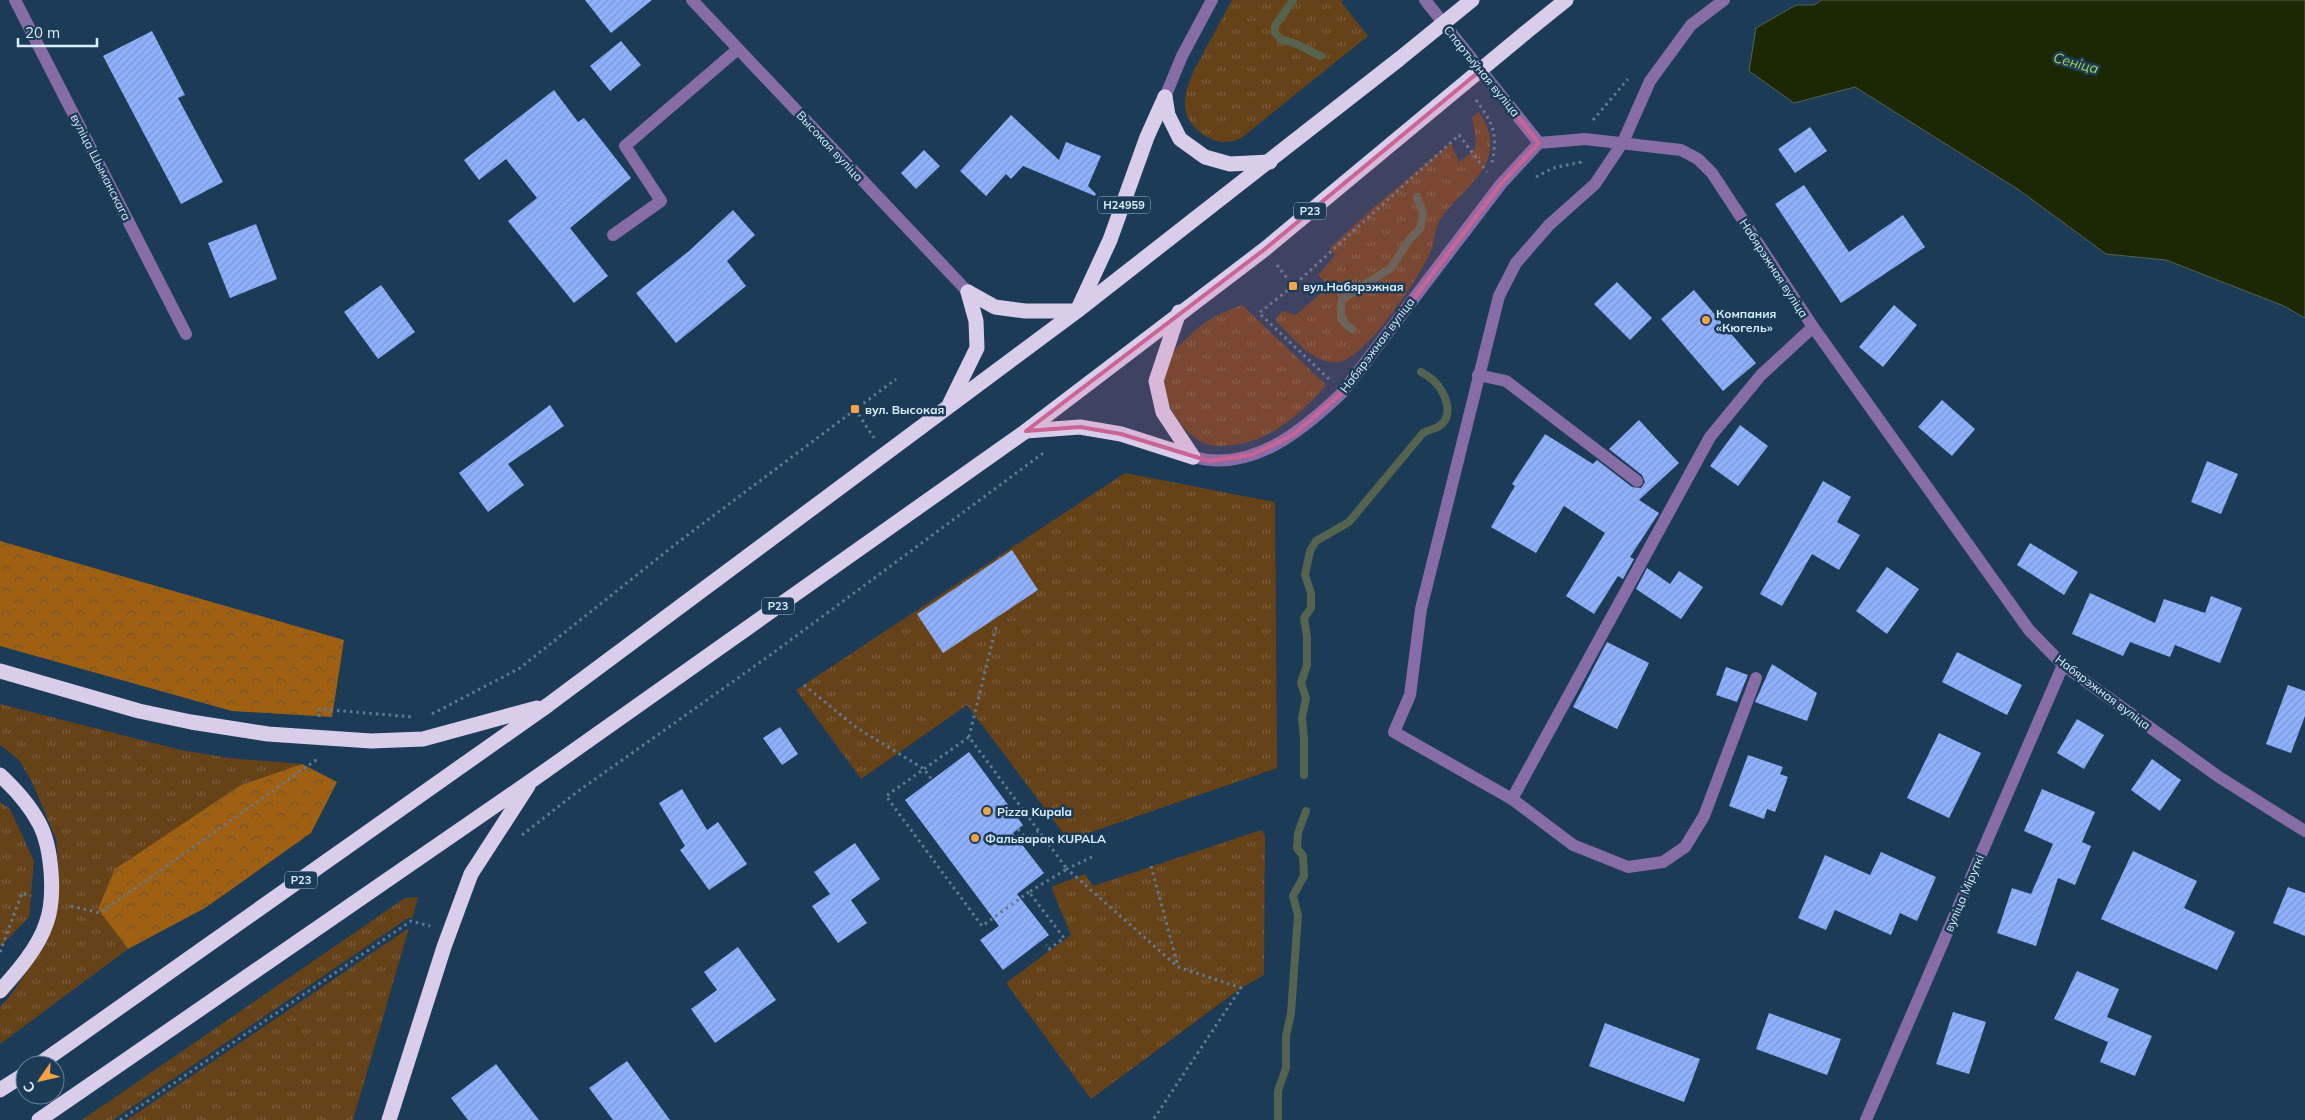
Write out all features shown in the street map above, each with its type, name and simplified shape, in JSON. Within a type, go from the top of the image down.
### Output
[{"type":"highway","name":"Р23","points":[[52,1055],[548,705],[1077,311],[1270,162],[1472,0]]},
{"type":"highway","name":"Р23","points":[[39,1120],[531,781],[1026,431],[1179,312],[1265,249],[1566,0]]},
{"type":"highway","points":[[1165,98],[1168,115],[1180,139],[1205,157],[1230,164],[1270,162]]},
{"type":"highway","name":"Н24959","points":[[1077,311],[1110,240],[1147,137],[1165,98]]},
{"type":"highway","points":[[968,292],[995,308],[1025,312],[1077,311]]},
{"type":"highway","points":[[947,408],[977,348],[976,320],[968,292]]},
{"type":"highway","points":[[1179,312],[1156,380],[1164,412],[1193,457]]},
{"type":"highway","points":[[1026,431],[1088,428],[1121,434],[1193,457]]},
{"type":"highway","name":"Р23","points":[[0,671],[139,711],[191,722],[268,734],[371,741],[423,739],[548,705]]},
{"type":"highway","points":[[0,775],[20,794],[39,823],[49,857],[52,902],[46,925],[36,942],[0,990]]},
{"type":"highway","name":"Р23","points":[[389,1120],[449,932],[471,874],[531,781]]},
{"type":"highway","points":[[0,1090],[15,1080]]},
{"type":"street","name":"вуліца Шыманскага","points":[[15,0],[186,334]]},
{"type":"street","name":"Высокая вуліца","points":[[692,0],[968,292]]},
{"type":"street","name":"Н24959","points":[[1165,98],[1182,56],[1212,0]]},
{"type":"street","name":"Спартыўная вуліца","points":[[1425,0],[1539,143]]},
{"type":"street","points":[[1724,0],[1691,25],[1650,81],[1622,142],[1596,184],[1549,225],[1516,263],[1499,296],[1421,608],[1410,695],[1394,732],[1512,799],[1573,844],[1628,867],[1663,862],[1685,847],[1704,816],[1756,678]]},
{"type":"street","points":[[613,236],[661,201],[625,146],[738,49]]},
{"type":"street","name":"Набярэжная вуліца","points":[[1193,457],[1209,461],[1252,456],[1273,447],[1316,418],[1342,393],[1501,184],[1539,143],[1585,139],[1681,150],[1698,159],[1712,173],[1813,327],[2029,630],[2063,665],[2219,777],[2305,831]]},
{"type":"street","points":[[1512,799],[1710,436],[1761,375],[1813,327]]},
{"type":"street","points":[[1478,375],[1506,381],[1637,481]]},
{"type":"street","name":"вуліца Міруткі","points":[[1866,1120],[2063,665]]},
{"type":"path","points":[[1532,178],[1553,168],[1581,162],[1588,124],[1630,76]]},
{"type":"path","points":[[1342,393],[1258,313],[1293,286],[1459,135],[1483,168]]},
{"type":"path","points":[[1265,249],[1293,286]]},
{"type":"path","points":[[0,952],[22,894],[100,913],[319,760],[319,708],[424,717],[520,668],[677,543],[896,379]]},
{"type":"path","points":[[855,409],[884,453]]},
{"type":"path","points":[[518,838],[578,792],[769,656],[1052,448]]},
{"type":"path","points":[[996,627],[969,737],[886,796],[982,926],[1029,892],[1067,868],[1092,857]]},
{"type":"path","points":[[804,685],[857,728],[924,769],[932,780]]},
{"type":"path","points":[[969,737],[1067,868],[1178,967],[1241,988],[1153,1120]]},
{"type":"path","points":[[1018,829],[1027,840]]},
{"type":"path","points":[[1021,844],[1038,831]]},
{"type":"path","points":[[1151,866],[1178,967]]},
{"type":"path","points":[[1029,892],[1064,938],[1049,949],[1046,945]]},
{"type":"path","points":[[120,1120],[411,920],[449,932]]},
{"type":"highlighted area","points":[[1481,70],[1539,143],[1501,184],[1342,393],[1293,435],[1252,455],[1209,461],[1121,434],[1080,427],[1026,431],[1265,249]]},
{"type":"green space","points":[[1232,0],[1343,0],[1341,2],[1368,36],[1240,139],[1220,142],[1201,133],[1191,124],[1186,113],[1185,103],[1186,92],[1195,69]]},
{"type":"green space","points":[[1479,112],[1490,137],[1490,148],[1486,163],[1474,181],[1443,216],[1438,224],[1430,253],[1424,265],[1390,316],[1363,347],[1350,357],[1339,362],[1329,362],[1320,359],[1303,348],[1275,320],[1282,311],[1296,315],[1329,286],[1318,275],[1335,256],[1330,248],[1375,206],[1451,143],[1459,162],[1474,151],[1476,140],[1472,117]]},
{"type":"green space","points":[[1242,305],[1326,385],[1304,409],[1264,436],[1250,442],[1234,445],[1217,446],[1207,444],[1188,432],[1173,412],[1165,391],[1165,373],[1174,351],[1200,326],[1212,318]]},
{"type":"green space","points":[[1125,473],[1275,502],[1277,768],[1077,837],[1070,842],[967,705],[861,779],[796,690]]},
{"type":"green space","points":[[0,541],[344,640],[332,717],[232,711],[0,646]]},
{"type":"green space","points":[[0,704],[181,750],[229,758],[302,764],[241,785],[98,909],[128,949],[0,1044],[0,1007],[10,996],[31,965],[58,897],[59,872],[56,839],[32,782],[19,760],[0,745]]},
{"type":"green space","points":[[302,764],[337,782],[311,833],[205,908],[128,949],[98,909],[115,869],[241,785]]},
{"type":"green space","points":[[0,802],[10,809],[34,861],[29,917],[0,947]]},
{"type":"green space","points":[[1261,830],[1265,836],[1264,975],[1241,988],[1091,1099],[1006,983],[1071,935],[1051,887],[1085,874],[1093,886]]},
{"type":"green space","points":[[418,897],[413,917],[408,918],[113,1120],[82,1120],[405,898]]},
{"type":"green space","points":[[409,928],[353,1120],[127,1120]]},
{"type":"water","name":"Сеніца","points":[[1822,0],[2305,0],[2305,318],[2284,306],[2166,260],[2106,254],[2019,190],[1855,87],[1794,103],[1749,71],[1756,28],[1796,5],[1814,5]]},
{"type":"building","points":[[585,0],[652,0],[611,33]]},
{"type":"building","points":[[152,31],[185,95],[178,98],[223,182],[181,204],[103,56]]},
{"type":"building","points":[[621,41],[641,65],[610,91],[590,66]]},
{"type":"building","points":[[554,90],[578,122],[584,118],[631,178],[570,228],[608,276],[574,303],[508,221],[537,198],[506,159],[479,180],[464,160]]},
{"type":"building","points":[[1011,115],[1059,160],[1066,142],[1101,156],[1088,186],[1096,194],[1095,196],[1023,166],[1011,179],[1006,174],[986,196],[960,171]]},
{"type":"building","points":[[1810,127],[1827,151],[1795,173],[1778,149]]},
{"type":"building","points":[[924,150],[940,166],[916,189],[901,173]]},
{"type":"building","points":[[1804,185],[1849,252],[1903,215],[1925,247],[1841,303],[1775,204]]},
{"type":"building","points":[[733,210],[755,235],[727,261],[746,286],[676,343],[636,293],[689,251]]},
{"type":"building","points":[[256,224],[277,279],[230,298],[208,243]]},
{"type":"building","points":[[1617,282],[1652,318],[1630,340],[1594,304]]},
{"type":"building","points":[[381,285],[415,332],[378,359],[344,312]]},
{"type":"building","points":[[1694,290],[1756,363],[1723,391],[1661,319]]},
{"type":"building","points":[[1894,305],[1917,325],[1883,367],[1859,347]]},
{"type":"building","points":[[1942,400],[1975,429],[1952,456],[1918,427]]},
{"type":"building","points":[[550,405],[564,426],[508,464],[524,485],[488,512],[459,473]]},
{"type":"building","points":[[1639,420],[1679,463],[1639,500],[1659,513],[1630,557],[1634,559],[1623,579],[1618,576],[1594,614],[1566,596],[1605,533],[1564,506],[1536,553],[1491,527],[1515,486],[1512,484],[1545,434],[1593,464],[1597,460],[1632,487],[1641,488],[1645,482],[1642,475],[1609,449]]},
{"type":"building","points":[[1740,425],[1768,446],[1738,486],[1710,466]]},
{"type":"building","points":[[2207,461],[2238,474],[2221,514],[2191,502]]},
{"type":"building","points":[[1823,481],[1851,497],[1837,522],[1860,535],[1839,570],[1812,554],[1782,606],[1760,594]]},
{"type":"building","points":[[2030,543],[2078,572],[2064,595],[2017,565]]},
{"type":"building","points":[[1012,550],[1038,590],[943,653],[917,614]]},
{"type":"building","points":[[1887,567],[1919,589],[1887,634],[1856,611]]},
{"type":"building","points":[[1647,568],[1670,584],[1679,571],[1703,587],[1681,619],[1636,589]]},
{"type":"building","points":[[2090,593],[2155,623],[2164,599],[2205,613],[2211,596],[2242,608],[2220,663],[2175,645],[2170,657],[2130,642],[2123,656],[2072,634]]},
{"type":"building","points":[[1607,642],[1649,663],[1617,729],[1573,707]]},
{"type":"building","points":[[1957,652],[2022,685],[2007,715],[1942,682]]},
{"type":"building","points":[[1772,664],[1817,693],[1807,721],[1755,702]]},
{"type":"building","points":[[1726,667],[1748,675],[1737,702],[1716,695]]},
{"type":"building","points":[[2288,685],[2305,691],[2305,716],[2291,753],[2266,744]]},
{"type":"building","points":[[2077,719],[2104,735],[2084,769],[2057,753]]},
{"type":"building","points":[[780,727],[798,754],[782,765],[763,738]]},
{"type":"building","points":[[1939,733],[1981,753],[1949,818],[1907,798]]},
{"type":"building","name":"Фальварак KUPALA","points":[[969,752],[1023,825],[1013,833],[1044,873],[1017,894],[1049,935],[1003,970],[980,940],[999,926],[905,800]]},
{"type":"building","points":[[1748,755],[1783,767],[1780,774],[1788,777],[1775,812],[1767,809],[1764,819],[1729,806]]},
{"type":"building","points":[[2152,759],[2181,780],[2160,811],[2131,790]]},
{"type":"building","points":[[682,789],[707,830],[718,822],[747,864],[709,890],[680,850],[685,846],[659,803]]},
{"type":"building","points":[[2042,789],[2095,812],[2082,842],[2091,846],[2075,885],[2058,878],[2036,946],[1997,933],[2012,888],[2031,894],[2053,844],[2024,831]]},
{"type":"building","points":[[855,843],[880,879],[851,900],[867,923],[838,943],[812,906],[830,894],[814,872]]},
{"type":"building","points":[[2133,851],[2197,881],[2184,908],[2235,932],[2217,970],[2101,919]]},
{"type":"building","points":[[1881,852],[1936,877],[1917,921],[1900,913],[1891,935],[1835,910],[1826,930],[1798,918],[1825,855],[1870,875]]},
{"type":"building","points":[[2288,887],[2305,893],[2305,936],[2273,923]]},
{"type":"building","points":[[738,947],[776,1000],[715,1043],[691,1009],[717,990],[704,972]]},
{"type":"building","points":[[2077,971],[2119,989],[2107,1017],[2152,1036],[2135,1076],[2100,1062],[2108,1042],[2054,1019]]},
{"type":"building","points":[[1953,1012],[1986,1022],[1969,1074],[1936,1064]]},
{"type":"building","points":[[1769,1013],[1841,1039],[1827,1075],[1756,1049]]},
{"type":"building","points":[[1605,1023],[1700,1059],[1684,1102],[1589,1066]]},
{"type":"building","points":[[627,1061],[670,1120],[613,1120],[589,1088]]},
{"type":"building","points":[[496,1064],[539,1120],[468,1120],[451,1098]]},
{"type":"waterway","points":[[1293,0],[1275,26],[1275,33],[1282,40],[1292,42],[1321,56]]},
{"type":"waterway","points":[[1352,329],[1341,316],[1342,299],[1391,268],[1409,240],[1420,229],[1423,213],[1417,197]]},
{"type":"waterway","points":[[1304,775],[1302,718],[1306,698],[1301,683],[1307,665],[1307,637],[1304,618],[1311,608],[1311,593],[1305,575],[1310,551],[1316,541],[1349,522],[1423,433],[1438,427],[1447,417],[1447,404],[1442,391],[1434,381],[1421,372]]},
{"type":"waterway","points":[[1278,1120],[1278,1091],[1286,1068],[1286,1036],[1291,1013],[1298,915],[1293,896],[1304,876],[1303,856],[1297,848],[1298,833],[1306,811]]},
{"type":"place","name":"вул.Набярэжная","points":[[1293,286]]},
{"type":"place","name":"Компания «Кюгель»","points":[[1706,320]]},
{"type":"place","name":"вул. Высокая","points":[[855,409]]},
{"type":"place","name":"Pizza Kupala","points":[[987,811]]},
{"type":"place","name":"Фальварак KUPALA","points":[[975,838]]}]
